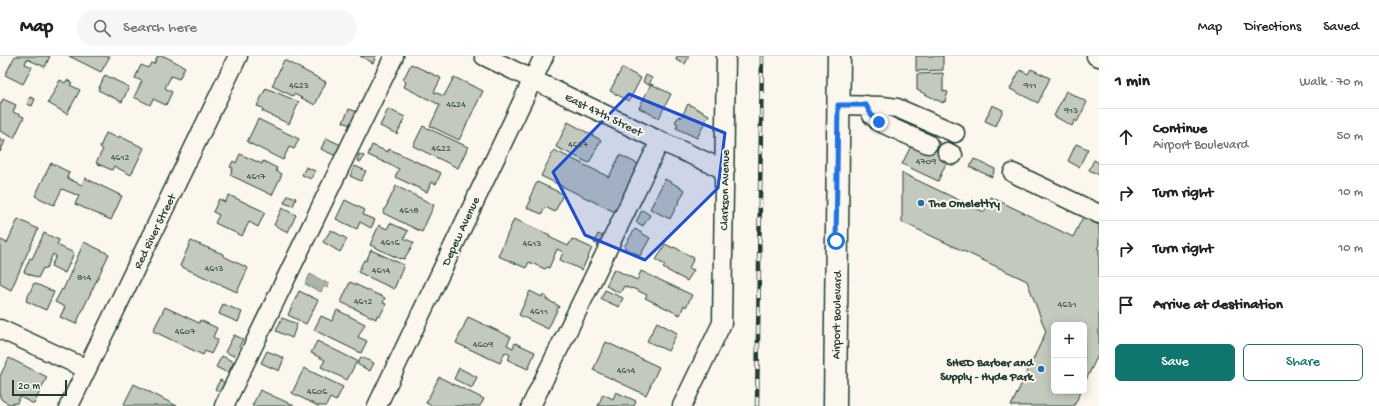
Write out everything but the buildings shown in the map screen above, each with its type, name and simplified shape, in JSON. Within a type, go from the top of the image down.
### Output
[{"type":"main road","name":"Airport Boulevard","points":[[835,406],[839,56]]},
{"type":"street","points":[[224,406],[394,56]]},
{"type":"street","name":"East 47th Street","points":[[484,56],[660,141],[725,170]]},
{"type":"street","name":"Depew Avenue","points":[[377,406],[544,56]]},
{"type":"street","name":"Clarkson Avenue","points":[[682,406],[722,323],[726,56]]},
{"type":"street","name":"Red River Street","points":[[69,406],[236,57]]},
{"type":"street","points":[[838,105],[866,105],[897,108],[955,133]]},
{"type":"street","points":[[866,105],[872,116],[879,122],[928,144]]},
{"type":"street","points":[[531,406],[660,141]]},
{"type":"street","points":[[1013,173],[1099,214]]},
{"type":"street","points":[[0,329],[87,369]]},
{"type":"highlighted area","points":[[629,94],[725,133],[718,188],[645,260],[585,235],[553,172]]},
{"type":"shaded area","points":[[310,274],[329,284],[327,288],[324,286],[321,292],[305,284]]},
{"type":"railway","points":[[757,406],[762,56]]},
{"type":"place","name":"The Omelettry","points":[[921,203]]},
{"type":"place","name":"SHED Barber and Supply - Hyde Park","points":[[1041,369]]},
{"type":"route","points":[[836,241],[838,105],[866,105],[872,116],[879,122]]}]
